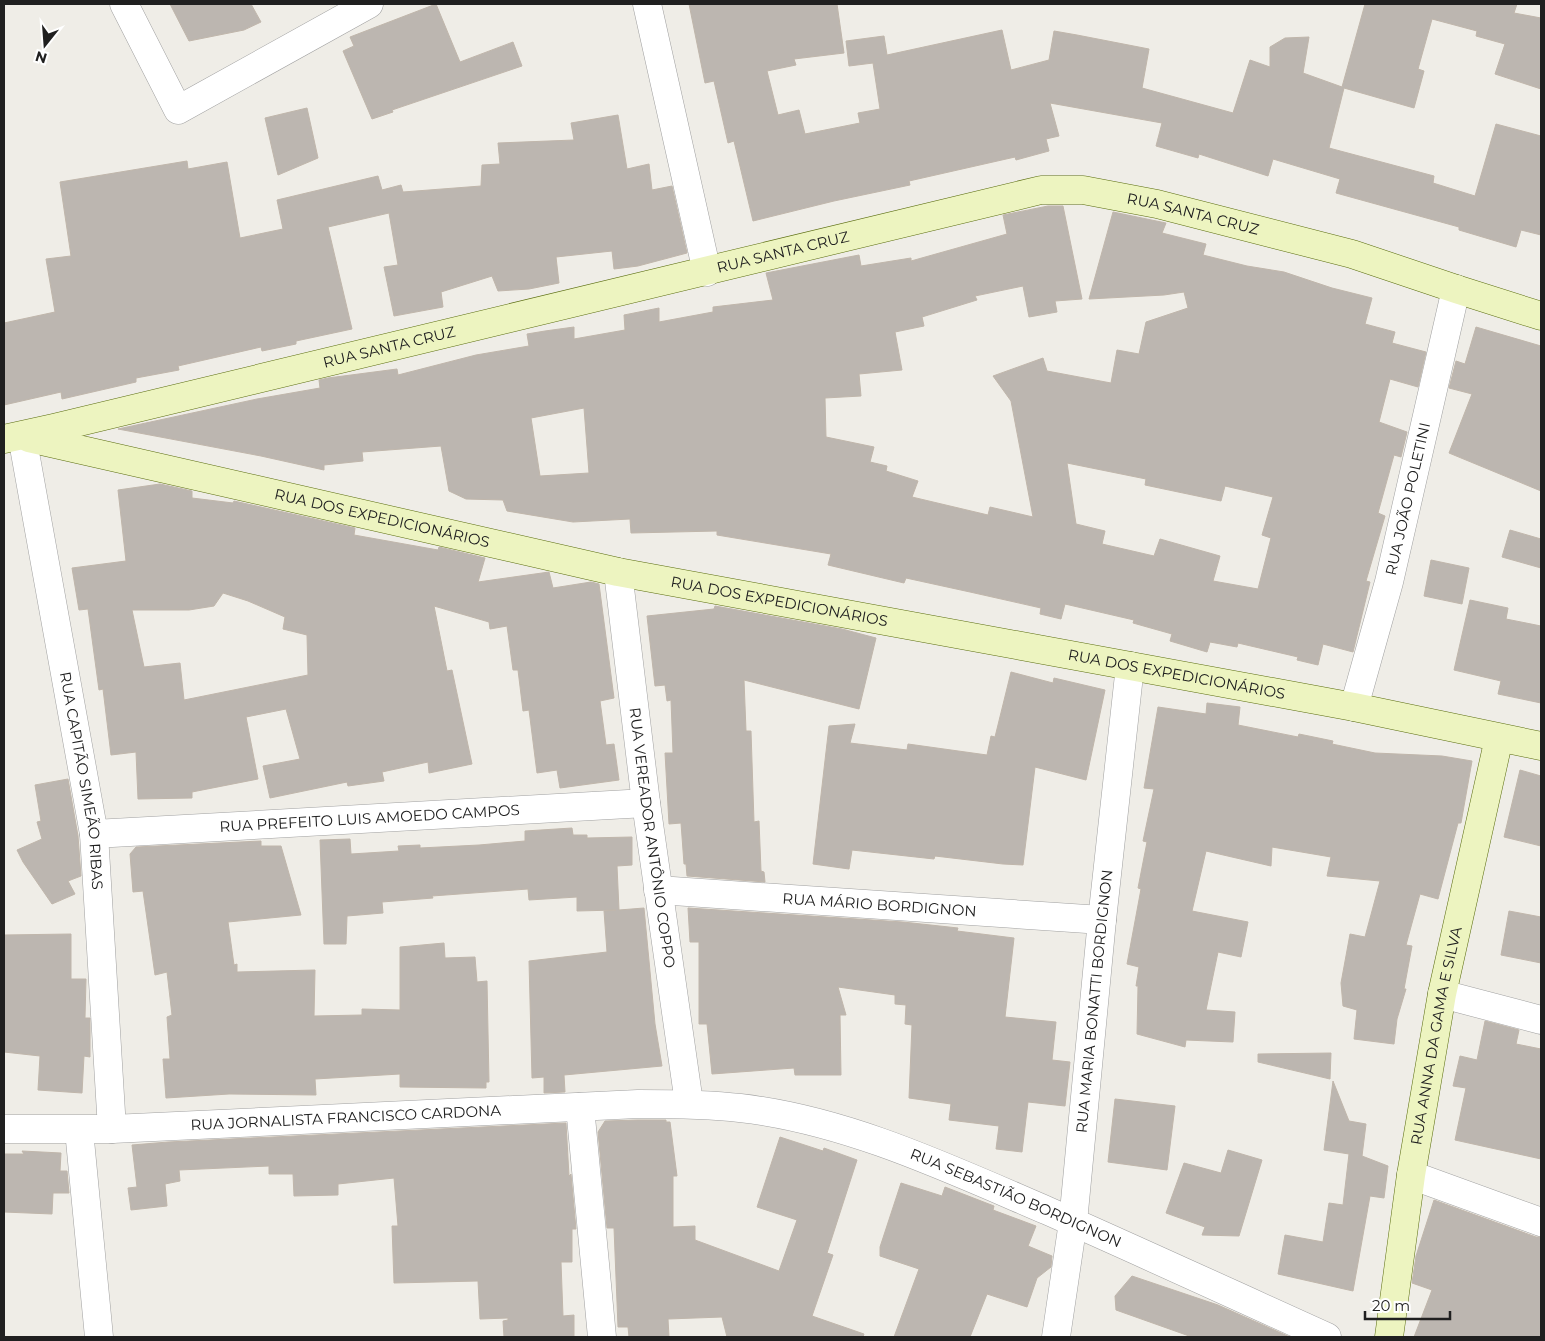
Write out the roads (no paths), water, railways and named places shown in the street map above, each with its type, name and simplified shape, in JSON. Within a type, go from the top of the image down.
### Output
[{"type":"street","points":[[124,4],[178,110],[369,4]]},
{"type":"street","points":[[647,4],[707,272]]},
{"type":"street","name":"RUA SANTA CRUZ","points":[[13,438],[1041,190],[1083,190],[1157,204],[1352,254],[1541,316]]},
{"type":"street","name":"RUA JOÃO POLETINI","points":[[1354,707],[1389,582],[1456,289]]},
{"type":"street","name":"RUA DOS EXPEDICIONÁRIOS","points":[[13,438],[618,572],[1354,707],[1541,746]]},
{"type":"street","name":"RUA CAPITÃO SIMEÃO RIBAS","points":[[13,438],[94,834],[112,1128]]},
{"type":"street","name":"RUA VEREADOR ANTÔNIO COPPO","points":[[618,572],[646,803],[689,1103]]},
{"type":"street","name":"RUA MARIA BONATTI BORDIGNON","points":[[1056,1337],[1073,1222],[1102,920],[1130,666]]},
{"type":"street","name":"RUA ANNA DA GAMA E SILVA","points":[[1389,1337],[1411,1175],[1442,994],[1499,738]]},
{"type":"street","name":"RUA PREFEITO LUIS AMOEDO CAMPOS","points":[[94,834],[646,803]]},
{"type":"street","name":"RUA MÁRIO BORDIGNON","points":[[658,890],[1102,920]]},
{"type":"street","points":[[1442,994],[1541,1020]]},
{"type":"street","name":"RUA JORNALISTA FRANCISCO CARDONA","points":[[4,1129],[79,1130],[689,1103]]},
{"type":"street","name":"RUA SEBASTIÃO BORDIGNON","points":[[689,1103],[773,1113],[816,1123],[877,1141],[956,1171],[1327,1337]]},
{"type":"street","points":[[580,1107],[602,1337]]},
{"type":"street","points":[[79,1130],[98,1337]]},
{"type":"street","points":[[1411,1175],[1541,1222]]}]
